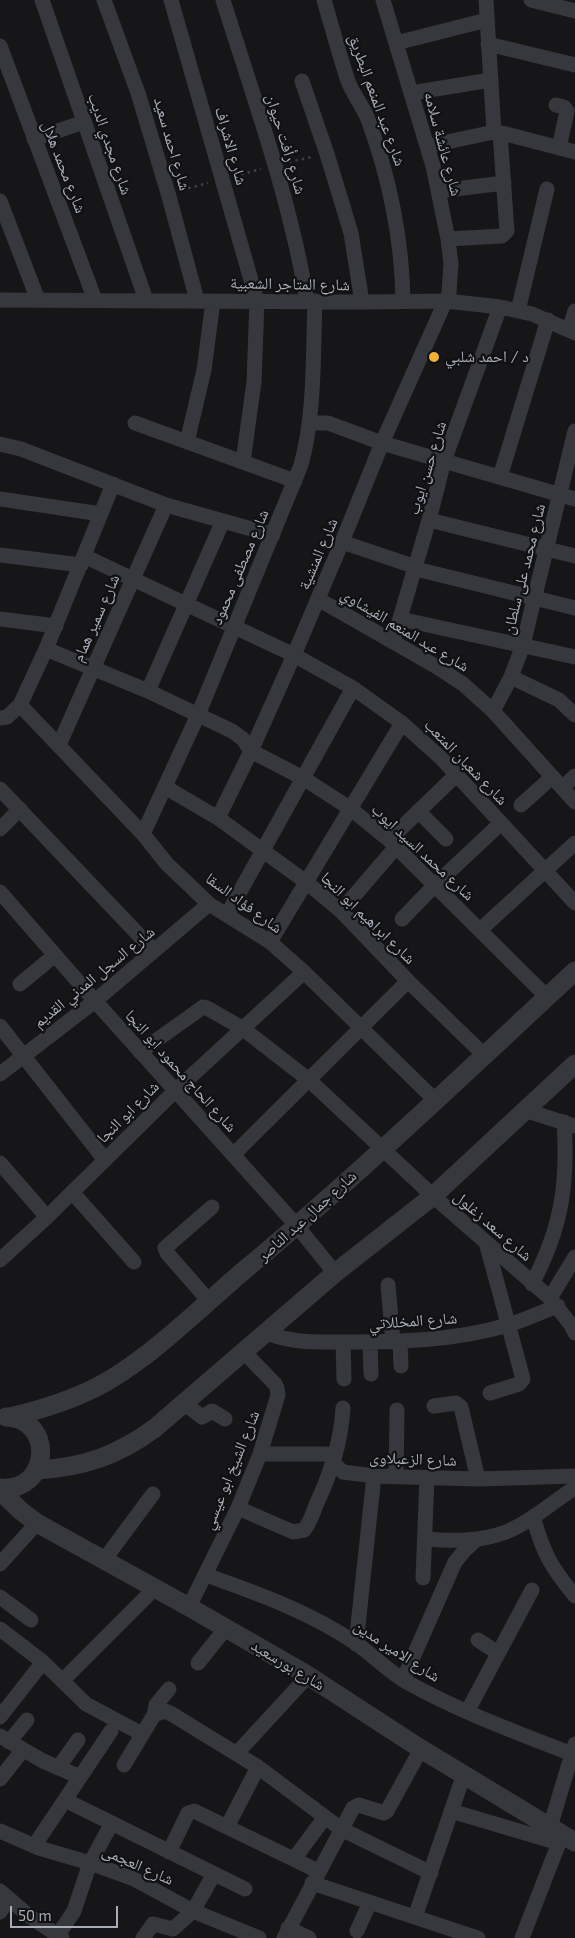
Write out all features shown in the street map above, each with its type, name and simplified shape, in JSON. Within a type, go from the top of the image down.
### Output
[{"type":"street","name":"شارع مجدي الديب","points":[[42,0],[146,300]]},
{"type":"street","name":"شارع احمد سعيد","points":[[104,0],[138,93],[197,300]]},
{"type":"street","name":"شارع الاشراف","points":[[171,0],[257,301],[254,382],[243,462]]},
{"type":"street","name":"شارع رأفت حيوان","points":[[223,0],[275,166],[311,301]]},
{"type":"street","name":"شارع عبد المنعم البطريق","points":[[324,0],[348,81],[356,100],[369,122],[388,180],[400,240],[403,301]]},
{"type":"street","name":"شارع عائشة سلامه","points":[[382,0],[428,146],[438,191],[448,239],[451,285],[446,300]]},
{"type":"street","points":[[448,239],[502,236],[506,231],[504,183],[491,80],[486,0]]},
{"type":"street","points":[[535,0],[575,11]]},
{"type":"street","points":[[396,43],[487,20]]},
{"type":"street","points":[[488,44],[575,65]]},
{"type":"street","name":"شارع محمد هلال","points":[[0,46],[95,300]]},
{"type":"street","points":[[411,93],[491,80]]},
{"type":"street","points":[[302,81],[327,154],[350,233],[362,302]]},
{"type":"street","points":[[556,105],[564,107],[566,111],[559,148]]},
{"type":"street","points":[[34,139],[84,122]]},
{"type":"street","points":[[428,146],[497,132],[575,152]]},
{"type":"street","points":[[438,191],[504,183]]},
{"type":"street","points":[[518,311],[547,189]]},
{"type":"street","points":[[0,201],[38,300]]},
{"type":"street","name":"شارع المتاجر الشعبية","points":[[0,300],[362,302],[446,300],[518,311],[548,320],[572,331]]},
{"type":"street","name":"شارع المنشية","points":[[218,818],[251,751],[294,655],[382,443],[446,300]]},
{"type":"street","points":[[186,442],[204,370],[213,301]]},
{"type":"street","name":"شارع مصطفى محمود","points":[[143,834],[198,715],[295,481],[304,453],[309,423],[311,301]]},
{"type":"street","name":"شارع حسن ايوب","points":[[393,642],[430,520],[444,461],[500,307]]},
{"type":"street","points":[[572,331],[575,311]]},
{"type":"street","points":[[500,478],[548,320]]},
{"type":"street","points":[[135,423],[295,481]]},
{"type":"street","points":[[309,423],[328,423],[382,443],[575,499]]},
{"type":"street","name":"شارع محمد على سلطان","points":[[493,711],[511,677],[523,645],[560,494],[572,454],[575,431]]},
{"type":"street","points":[[0,444],[21,448],[166,505],[272,535]]},
{"type":"street","points":[[0,718],[7,717],[20,705],[56,626],[113,484]]},
{"type":"street","points":[[0,499],[101,514]]},
{"type":"street","name":"شارع سمير همام","points":[[59,745],[166,505]]},
{"type":"street","points":[[430,520],[575,556]]},
{"type":"street","points":[[148,691],[222,522]]},
{"type":"street","points":[[342,542],[416,568],[575,608]]},
{"type":"street","name":"شارع شعبان المتعب","points":[[0,555],[82,560],[133,578],[294,655],[353,688],[402,723],[441,758],[575,903]]},
{"type":"street","name":"شارع عبد المنعم الفيشاوي","points":[[318,600],[463,684],[493,711],[575,802]]},
{"type":"street","points":[[0,619],[56,626]]},
{"type":"street","points":[[400,619],[575,657]]},
{"type":"street","name":"شارع محمد السيد ايوب","points":[[46,649],[148,691],[238,734],[251,751],[303,778],[351,808],[393,844],[547,997]]},
{"type":"street","points":[[511,677],[551,696],[566,705],[575,715]]},
{"type":"street","points":[[227,915],[353,688]]},
{"type":"street","name":"شارع فؤاد السقا","points":[[20,705],[143,834],[167,864],[209,904],[270,942],[304,972],[434,1100]]},
{"type":"street","points":[[270,942],[402,723]]},
{"type":"street","points":[[340,911],[418,812],[456,774]]},
{"type":"street","points":[[521,805],[557,782],[575,776]]},
{"type":"street","name":"شارع ابراهيم ابو النجا","points":[[165,787],[218,818],[306,882],[340,911],[484,1055]]},
{"type":"street","points":[[0,789],[154,951]]},
{"type":"street","points":[[0,828],[20,809]]},
{"type":"street","points":[[418,812],[446,839]]},
{"type":"street","points":[[402,918],[501,823]]},
{"type":"street","points":[[480,930],[575,843]]},
{"type":"street","name":"شارع الحاج محمود ابو النجا","points":[[2,898],[297,1226],[335,1273]]},
{"type":"street","name":"شارع السجل المدني القديم","points":[[0,1074],[95,1002],[209,904]]},
{"type":"street","points":[[20,984],[55,955]]},
{"type":"street","name":"شارع جمال عبد الناصر","points":[[5,1417],[60,1404],[106,1382],[147,1353],[297,1226],[575,971]]},
{"type":"street","name":"شارع ابو النجا","points":[[0,1260],[47,1217],[175,1091],[304,972]]},
{"type":"street","points":[[233,1155],[408,981]]},
{"type":"street","name":"شارع سعد زغلول","points":[[140,1052],[199,1009],[207,1008],[242,1028],[309,1080],[433,1196],[554,1302],[572,1325],[575,1333]]},
{"type":"street","points":[[0,1026],[105,1160]]},
{"type":"street","points":[[37,1470],[79,1465],[119,1451],[155,1428],[245,1353],[335,1273],[433,1196],[524,1110],[573,1067]]},
{"type":"street","points":[[524,1110],[570,1124],[571,1159],[557,1223],[542,1264],[532,1284]]},
{"type":"street","points":[[0,1163],[47,1217]]},
{"type":"street","points":[[72,1192],[134,1262]]},
{"type":"street","points":[[209,1301],[167,1253],[165,1248],[212,1207]]},
{"type":"street","points":[[486,1242],[523,1379],[519,1384],[490,1392]]},
{"type":"street","points":[[554,1302],[575,1257]]},
{"type":"street","points":[[388,1285],[401,1366]]},
{"type":"street","name":"شارع المخللاتي","points":[[267,1333],[298,1342],[432,1340],[471,1334],[509,1325],[554,1302]]},
{"type":"street","points":[[343,1342],[344,1379]]},
{"type":"street","points":[[370,1342],[371,1374]]},
{"type":"street","name":"شارع الشيخ ابو عيسي","points":[[189,1607],[238,1508],[260,1454],[279,1392],[275,1384],[245,1353]]},
{"type":"street","points":[[184,1403],[202,1417],[212,1411],[225,1419]]},
{"type":"street","points":[[434,1406],[456,1404],[461,1407],[478,1479]]},
{"type":"street","points":[[238,1508],[293,1532],[301,1532],[307,1527],[334,1461],[341,1438],[343,1408]]},
{"type":"street","points":[[396,1477],[397,1410]]},
{"type":"street","points":[[0,1490],[24,1484],[37,1470],[42,1454],[38,1437],[26,1424],[5,1417]]},
{"type":"street","name":"شارع الزعبلاوى","points":[[260,1454],[326,1454],[332,1457],[339,1470],[343,1472],[374,1476],[478,1479],[575,1476]]},
{"type":"street","points":[[356,1644],[374,1476]]},
{"type":"street","points":[[423,1578],[427,1478]]},
{"type":"street","points":[[425,1539],[452,1541],[478,1539],[506,1532],[533,1517],[575,1488]]},
{"type":"street","name":"شارع بورسعيد","points":[[0,1490],[21,1511],[38,1523],[308,1676],[562,1837]]},
{"type":"street","points":[[104,1560],[153,1494]]},
{"type":"street","points":[[533,1517],[546,1556],[556,1574],[575,1596]]},
{"type":"street","points":[[0,1564],[38,1523]]},
{"type":"street","points":[[403,1680],[455,1562],[464,1550],[478,1539]]},
{"type":"street","name":"شارع الامير مدين","points":[[206,1575],[283,1605],[356,1644],[403,1680],[467,1712],[573,1749]]},
{"type":"street","points":[[62,1681],[155,1588]]},
{"type":"street","points":[[467,1712],[532,1590]]},
{"type":"street","points":[[0,1597],[31,1620]]},
{"type":"street","points":[[198,1663],[226,1628]]},
{"type":"street","points":[[0,1629],[43,1662],[86,1704],[142,1734]]},
{"type":"street","points":[[478,1640],[498,1653]]},
{"type":"street","points":[[0,1718],[43,1662]]},
{"type":"street","points":[[237,1753],[308,1676]]},
{"type":"street","points":[[124,1765],[154,1715],[156,1705],[169,1689]]},
{"type":"street","points":[[154,1715],[165,1711],[170,1713],[258,1767],[341,1829],[430,1873]]},
{"type":"street","points":[[27,1720],[4,1739],[22,1750],[80,1777]]},
{"type":"street","points":[[34,1846],[111,1731]]},
{"type":"street","points":[[58,1768],[78,1740]]},
{"type":"street","points":[[309,1938],[286,1933],[341,1829],[356,1806],[387,1811],[421,1749]]},
{"type":"street","points":[[522,1938],[562,1837],[573,1749]]},
{"type":"street","points":[[0,1779],[22,1750]]},
{"type":"street","points":[[227,1826],[258,1767]]},
{"type":"street","points":[[415,1917],[464,1774]]},
{"type":"street","points":[[65,1800],[245,1889]]},
{"type":"street","points":[[169,1852],[191,1811],[196,1812],[294,1859],[315,1877],[370,1902],[415,1917],[440,1932],[478,1938]]},
{"type":"street","points":[[451,1812],[562,1837]]},
{"type":"street","points":[[294,1859],[325,1817]]},
{"type":"street","points":[[3,1900],[60,1937],[74,1911],[90,1862],[112,1823]]},
{"type":"street","name":"شارع العجمى","points":[[0,1831],[34,1846],[90,1862],[134,1879],[193,1911],[224,1932],[259,1938]]},
{"type":"street","points":[[142,1938],[152,1924],[173,1929],[193,1911],[214,1874]]},
{"type":"street","points":[[357,1931],[370,1902]]},
{"type":"path","points":[[168,194],[327,154]]},
{"type":"place","name":"د / احمد شلبي","points":[[434,357]]}]
